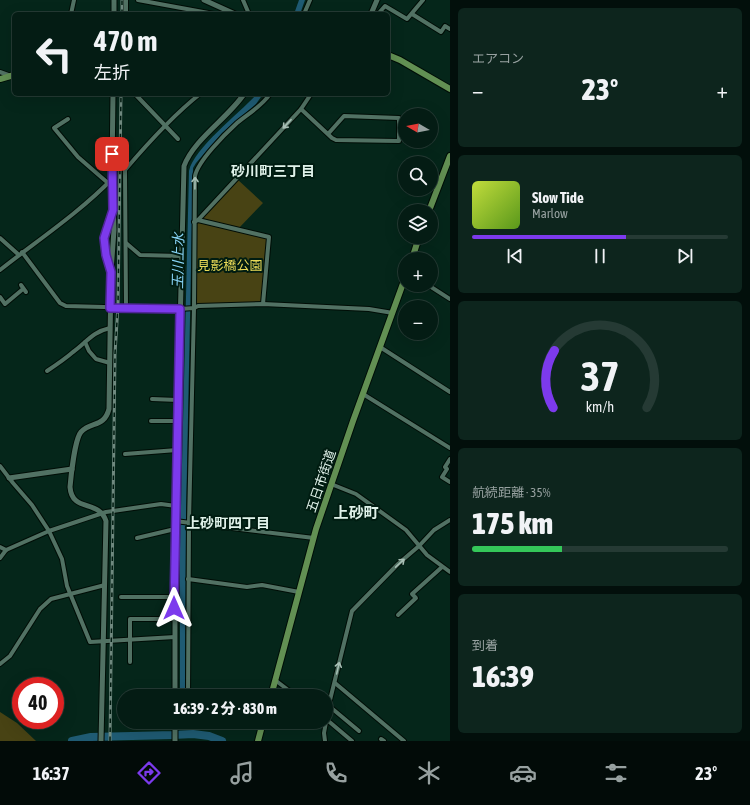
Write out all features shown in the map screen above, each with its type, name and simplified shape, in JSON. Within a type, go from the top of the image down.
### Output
[{"type":"main road","points":[[390,56],[450,89]]},
{"type":"main road","points":[[0,79],[12,76]]},
{"type":"main road","points":[[432,204],[450,156]]},
{"type":"main road","name":"五日市街道","points":[[273,689],[314,538],[318,531],[331,484],[400,292]]},
{"type":"main road","points":[[258,741],[262,729]]},
{"type":"street","points":[[72,12],[74,0]]},
{"type":"street","points":[[114,0],[114,12]]},
{"type":"street","points":[[126,0],[126,12]]},
{"type":"street","points":[[138,0],[203,12]]},
{"type":"street","points":[[204,0],[231,12]]},
{"type":"street","points":[[243,0],[248,12]]},
{"type":"street","points":[[305,12],[310,0]]},
{"type":"street","points":[[372,12],[377,0]]},
{"type":"street","points":[[380,12],[385,6],[406,20],[423,0]]},
{"type":"street","points":[[412,14],[441,32],[445,26],[450,29]]},
{"type":"street","points":[[0,72],[12,76]]},
{"type":"street","points":[[101,741],[107,530],[106,521],[103,514],[95,508],[79,503],[72,496],[70,487],[79,435],[86,428],[101,422],[108,412],[111,272],[113,247],[113,96]]},
{"type":"street","points":[[137,96],[178,139]]},
{"type":"street","points":[[126,308],[125,170],[149,142],[198,96]]},
{"type":"street","points":[[175,689],[175,529],[177,521],[177,421],[184,166],[188,156],[211,129],[239,102],[243,96]]},
{"type":"street","points":[[188,689],[188,522],[192,308],[196,221],[195,176],[197,168],[203,160],[237,124],[260,105],[268,96]]},
{"type":"street","points":[[196,221],[301,109],[310,96]]},
{"type":"street","points":[[301,109],[328,134],[336,140],[399,140],[399,118],[344,116],[328,134]]},
{"type":"street","points":[[68,119],[54,128],[78,156],[108,183]]},
{"type":"street","points":[[0,270],[43,238],[96,194],[112,178]]},
{"type":"street","points":[[111,272],[106,255],[104,238],[113,210]]},
{"type":"street","points":[[196,221],[224,225],[269,237],[262,304]]},
{"type":"street","points":[[0,238],[21,254],[63,305],[70,307],[192,308],[198,306],[262,304],[369,309],[393,313]]},
{"type":"street","points":[[126,243],[140,255],[181,256]]},
{"type":"street","points":[[0,297],[5,304],[23,289]]},
{"type":"street","points":[[438,291],[450,299]]},
{"type":"street","points":[[47,371],[75,351],[99,331],[110,328]]},
{"type":"street","points":[[85,342],[88,351],[96,359],[110,362]]},
{"type":"street","points":[[380,346],[450,392]]},
{"type":"street","points":[[363,394],[450,448]]},
{"type":"street","points":[[152,399],[178,400]]},
{"type":"street","points":[[151,421],[177,421]]},
{"type":"street","points":[[125,454],[177,450]]},
{"type":"street","points":[[450,459],[445,467],[447,469],[442,477],[450,482]]},
{"type":"street","points":[[0,466],[32,505],[49,532],[62,559],[66,583],[90,642],[175,637]]},
{"type":"street","points":[[9,478],[72,469]]},
{"type":"street","points":[[331,484],[356,494],[406,530],[427,555],[450,572]]},
{"type":"street","points":[[0,558],[6,550],[49,532],[106,512],[161,504],[176,506]]},
{"type":"street","points":[[333,691],[352,611],[434,530],[450,520]]},
{"type":"street","points":[[177,521],[314,538]]},
{"type":"street","points":[[137,538],[175,529]]},
{"type":"street","points":[[0,547],[6,550]]},
{"type":"street","points":[[398,615],[416,598],[412,594],[442,567]]},
{"type":"street","points":[[188,579],[247,587],[262,585],[299,592]]},
{"type":"street","points":[[0,664],[2,660],[10,656],[40,609],[51,600],[105,585]]},
{"type":"street","points":[[121,597],[174,597]]},
{"type":"street","points":[[130,662],[130,619],[174,619]]},
{"type":"street","points":[[275,680],[287,689]]},
{"type":"street","points":[[335,683],[404,741]]},
{"type":"street","points":[[333,709],[359,731]]},
{"type":"street","points":[[333,726],[352,741]]},
{"type":"street","points":[[175,729],[175,740]]},
{"type":"street","points":[[325,729],[325,741]]},
{"type":"green space","name":"見影橋公園","points":[[237,179],[263,203],[238,229],[267,238],[262,302],[193,306],[196,223]]},
{"type":"green space","points":[[0,712],[12,720],[12,729],[23,729],[36,741],[0,741]]},
{"type":"water","points":[[299,0],[305,0],[301,12],[295,12]]},
{"type":"water","points":[[255,96],[262,96],[256,104],[222,133],[193,168],[186,517],[185,689],[180,689],[180,549],[189,171],[199,152],[218,131]]},
{"type":"waterway","points":[[72,741],[91,737],[193,734],[209,736],[222,741]]},
{"type":"railway","points":[[122,0],[122,12]]},
{"type":"railway","points":[[110,741],[115,354],[118,305],[121,96]]},
{"type":"district","name":"砂川町三丁目","points":[[273,171]]},
{"type":"district","name":"上砂町","points":[[356,512]]},
{"type":"district","name":"上砂町四丁目","points":[[228,523]]},
{"type":"route","points":[[112,154],[113,210],[108,220],[104,238],[104,246],[111,272],[110,308],[180,309],[174,608]]},
{"type":"water label","name":"玉川上水","points":[[178,261]]}]
